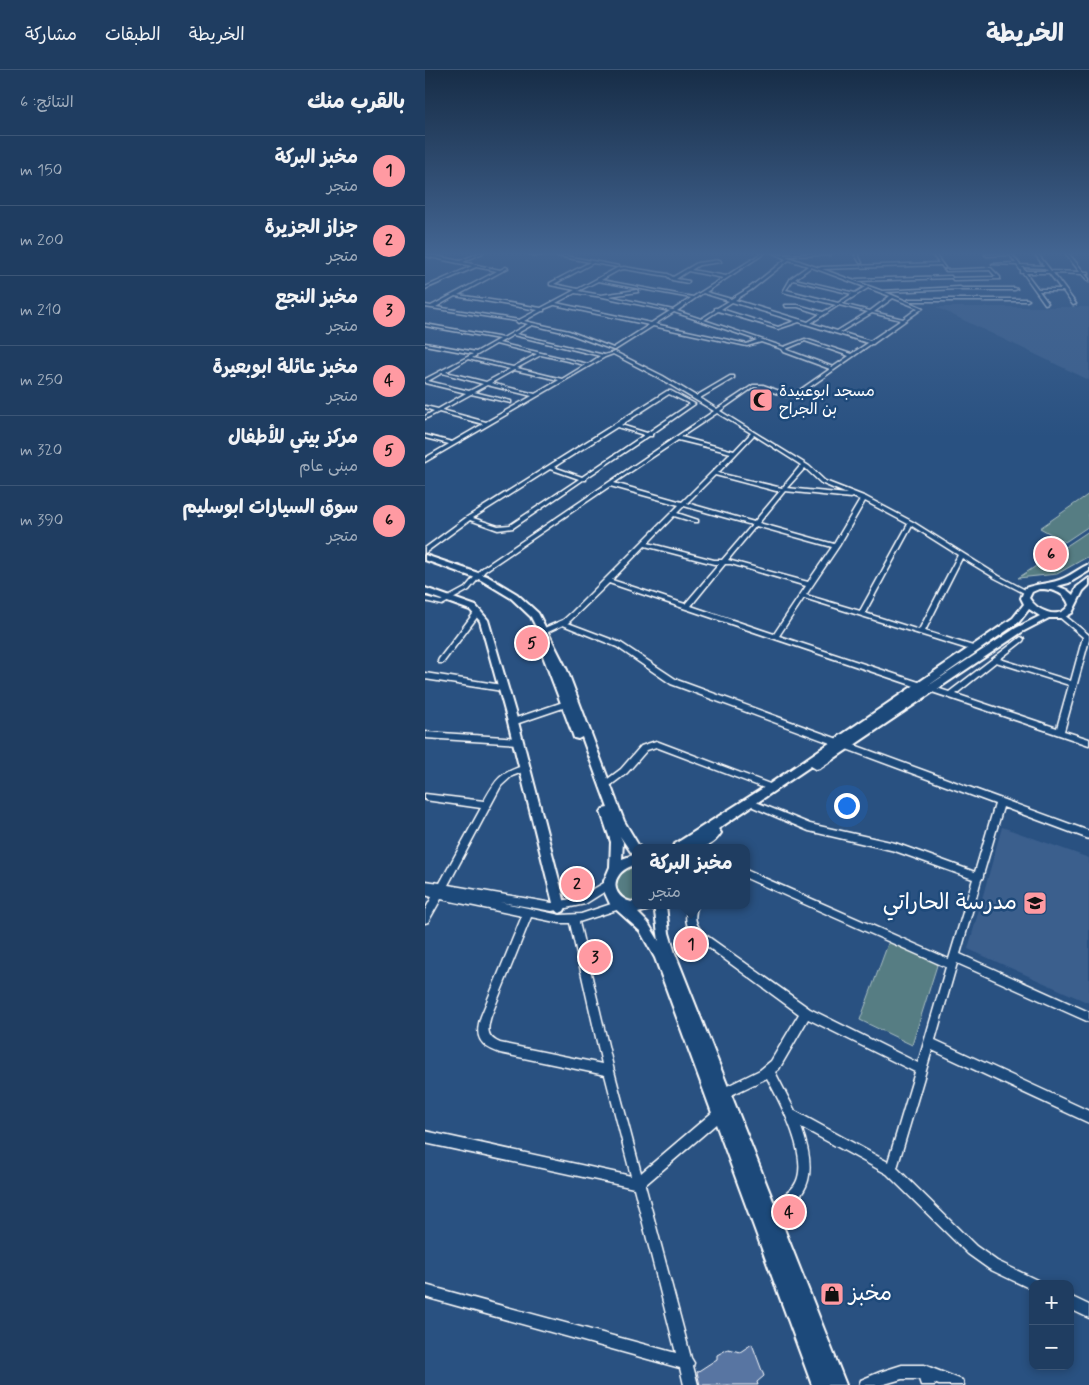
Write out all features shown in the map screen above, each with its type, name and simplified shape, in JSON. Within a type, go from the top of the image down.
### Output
[{"type":"street","points":[[474,314],[577,334],[612,350],[719,411],[804,465],[823,482],[864,498],[911,523],[961,555],[1026,592]]},
{"type":"street","points":[[518,322],[534,314]]},
{"type":"street","points":[[607,314],[747,345],[761,340]]},
{"type":"street","points":[[425,460],[589,365],[669,314]]},
{"type":"street","points":[[684,314],[784,348],[785,351],[834,369]]},
{"type":"street","points":[[701,320],[709,314]]},
{"type":"street","points":[[734,314],[778,328],[798,321]]},
{"type":"street","points":[[776,314],[872,343]]},
{"type":"street","points":[[807,324],[823,314]]},
{"type":"street","points":[[837,332],[867,314]]},
{"type":"street","points":[[881,314],[904,320]]},
{"type":"street","points":[[450,600],[467,589],[478,575],[756,385],[787,396],[795,395],[912,314]]},
{"type":"street","points":[[425,381],[532,324]]},
{"type":"street","points":[[425,325],[504,338]]},
{"type":"street","points":[[512,334],[604,356]]},
{"type":"street","points":[[784,348],[803,340],[853,356]]},
{"type":"street","points":[[496,343],[589,365]]},
{"type":"street","points":[[425,344],[477,353]]},
{"type":"street","points":[[425,418],[541,353]]},
{"type":"street","points":[[469,358],[563,380]]},
{"type":"street","points":[[442,372],[536,396]]},
{"type":"street","points":[[697,398],[732,377]]},
{"type":"street","points":[[425,381],[509,402]]},
{"type":"street","points":[[425,551],[469,518],[677,387]]},
{"type":"street","points":[[469,518],[498,528],[511,527],[693,406],[669,392]]},
{"type":"street","points":[[513,409],[505,406],[525,393]]},
{"type":"street","points":[[425,407],[487,424]]},
{"type":"street","points":[[617,425],[650,435]]},
{"type":"street","points":[[544,631],[563,623],[754,433]]},
{"type":"street","points":[[425,436],[453,444]]},
{"type":"street","points":[[677,438],[733,452]]},
{"type":"street","points":[[687,606],[722,562],[730,556],[757,525],[804,465]]},
{"type":"street","points":[[551,467],[584,479]]},
{"type":"street","points":[[713,472],[784,490],[846,497],[855,495]]},
{"type":"street","points":[[610,484],[836,546]]},
{"type":"street","points":[[775,637],[836,546],[864,498]]},
{"type":"street","points":[[673,514],[696,521]]},
{"type":"street","points":[[862,613],[911,523]]},
{"type":"street","points":[[644,544],[722,562],[731,562],[810,585]]},
{"type":"street","points":[[922,631],[961,555]]},
{"type":"street","points":[[425,556],[478,575],[509,592],[535,615],[562,670],[604,786],[623,831],[632,845]]},
{"type":"street","points":[[1089,567],[1062,582],[1034,587],[1026,592],[1025,598],[1027,604],[1039,612],[1049,616],[1061,616],[1070,612],[1080,589],[1089,581]]},
{"type":"street","points":[[607,580],[1089,742]]},
{"type":"street","points":[[1047,586],[1066,593],[1073,602]]},
{"type":"street","points":[[803,596],[922,631],[974,649]]},
{"type":"street","points":[[426,598],[450,600],[478,612],[488,631],[561,907]]},
{"type":"street","points":[[925,687],[974,649],[1012,623],[1027,604]]},
{"type":"street","points":[[425,891],[440,891],[539,906],[561,907],[589,898],[609,884],[616,869],[618,851],[615,833],[567,704],[529,610]]},
{"type":"street","points":[[441,661],[478,612]]},
{"type":"street","points":[[701,844],[841,744],[925,687],[1019,630],[1049,616]]},
{"type":"street","points":[[1060,733],[1087,638],[1061,616]]},
{"type":"street","points":[[563,623],[619,645],[673,682],[1089,835]]},
{"type":"street","points":[[950,696],[1021,640]]},
{"type":"street","points":[[996,660],[1073,684]]},
{"type":"street","points":[[425,676],[503,688]]},
{"type":"street","points":[[513,722],[567,704]]},
{"type":"street","points":[[425,734],[518,741]]},
{"type":"street","points":[[604,786],[624,771],[644,748],[656,744],[772,788]]},
{"type":"street","points":[[685,844],[841,744]]},
{"type":"street","points":[[425,919],[485,805],[501,780],[509,774],[525,768]]},
{"type":"street","points":[[425,797],[485,805]]},
{"type":"street","points":[[891,1170],[1000,802]]},
{"type":"street","points":[[755,805],[809,827],[895,847],[979,877]]},
{"type":"street","points":[[616,869],[625,862],[632,860]]},
{"type":"street","points":[[750,876],[1089,1017]]},
{"type":"street","points":[[609,884],[610,894],[644,927],[658,950],[821,1385]]},
{"type":"street","points":[[425,886],[554,919],[574,919],[621,906],[632,908]]},
{"type":"street","points":[[660,909],[663,933],[669,953],[837,1385]]},
{"type":"street","points":[[692,909],[690,921],[693,929],[806,1012],[921,1070]]},
{"type":"street","points":[[528,913],[482,1027],[483,1038],[490,1045],[500,1048],[609,1071]]},
{"type":"street","points":[[574,919],[609,1071],[687,1363],[691,1385]]},
{"type":"street","points":[[723,1094],[769,1071],[781,1057],[806,1012]]},
{"type":"street","points":[[929,1043],[1089,1117]]},
{"type":"street","points":[[769,1071],[791,1114],[804,1157],[804,1178],[794,1195],[770,1211]]},
{"type":"street","points":[[638,1183],[719,1114]]},
{"type":"street","points":[[791,1114],[891,1170],[972,1250],[993,1265],[1029,1282]]},
{"type":"street","points":[[425,1138],[638,1183]]},
{"type":"street","points":[[425,1292],[687,1363]]},
{"type":"street","points":[[1074,1304],[1089,1312]]},
{"type":"street","points":[[866,1385],[891,1373],[904,1370],[926,1379],[957,1385]]},
{"type":"shaded area","points":[[951,314],[1089,314],[1089,380]]},
{"type":"shaded area","name":"مدرسة الحاراتي","points":[[1002,827],[1089,858],[1089,1003],[968,949]]},
{"type":"green space","points":[[1089,494],[1089,526],[1065,542],[1040,528]]},
{"type":"green space","points":[[1089,531],[1089,556],[1057,574],[1018,578]]},
{"type":"green space","points":[[631,866],[632,900],[618,893],[616,888],[619,874]]},
{"type":"green space","points":[[889,941],[938,962],[912,1045],[860,1020]]},
{"type":"building","points":[[752,1344],[764,1376],[757,1382],[758,1385],[700,1385],[697,1372],[717,1359],[717,1355],[728,1349],[740,1352]]},
{"type":"place","name":"مسجد ابوعبيدة بن الجراح","points":[[761,400]]},
{"type":"place","name":"سوق السيارات ابوسليم","points":[[1051,554]]},
{"type":"place","name":"مركز بيتي للأطفال","points":[[532,643]]},
{"type":"place","name":"جزاز الجزيرة","points":[[577,884]]},
{"type":"place","name":"مدرسة الحاراتي","points":[[1035,903]]},
{"type":"place","name":"مخبز البركة","points":[[691,944]]},
{"type":"place","name":"مخبز النجع","points":[[595,957]]},
{"type":"place","name":"مخبز عائلة ابوبعيرة","points":[[789,1212]]},
{"type":"place","name":"مخبز","points":[[832,1294]]}]
